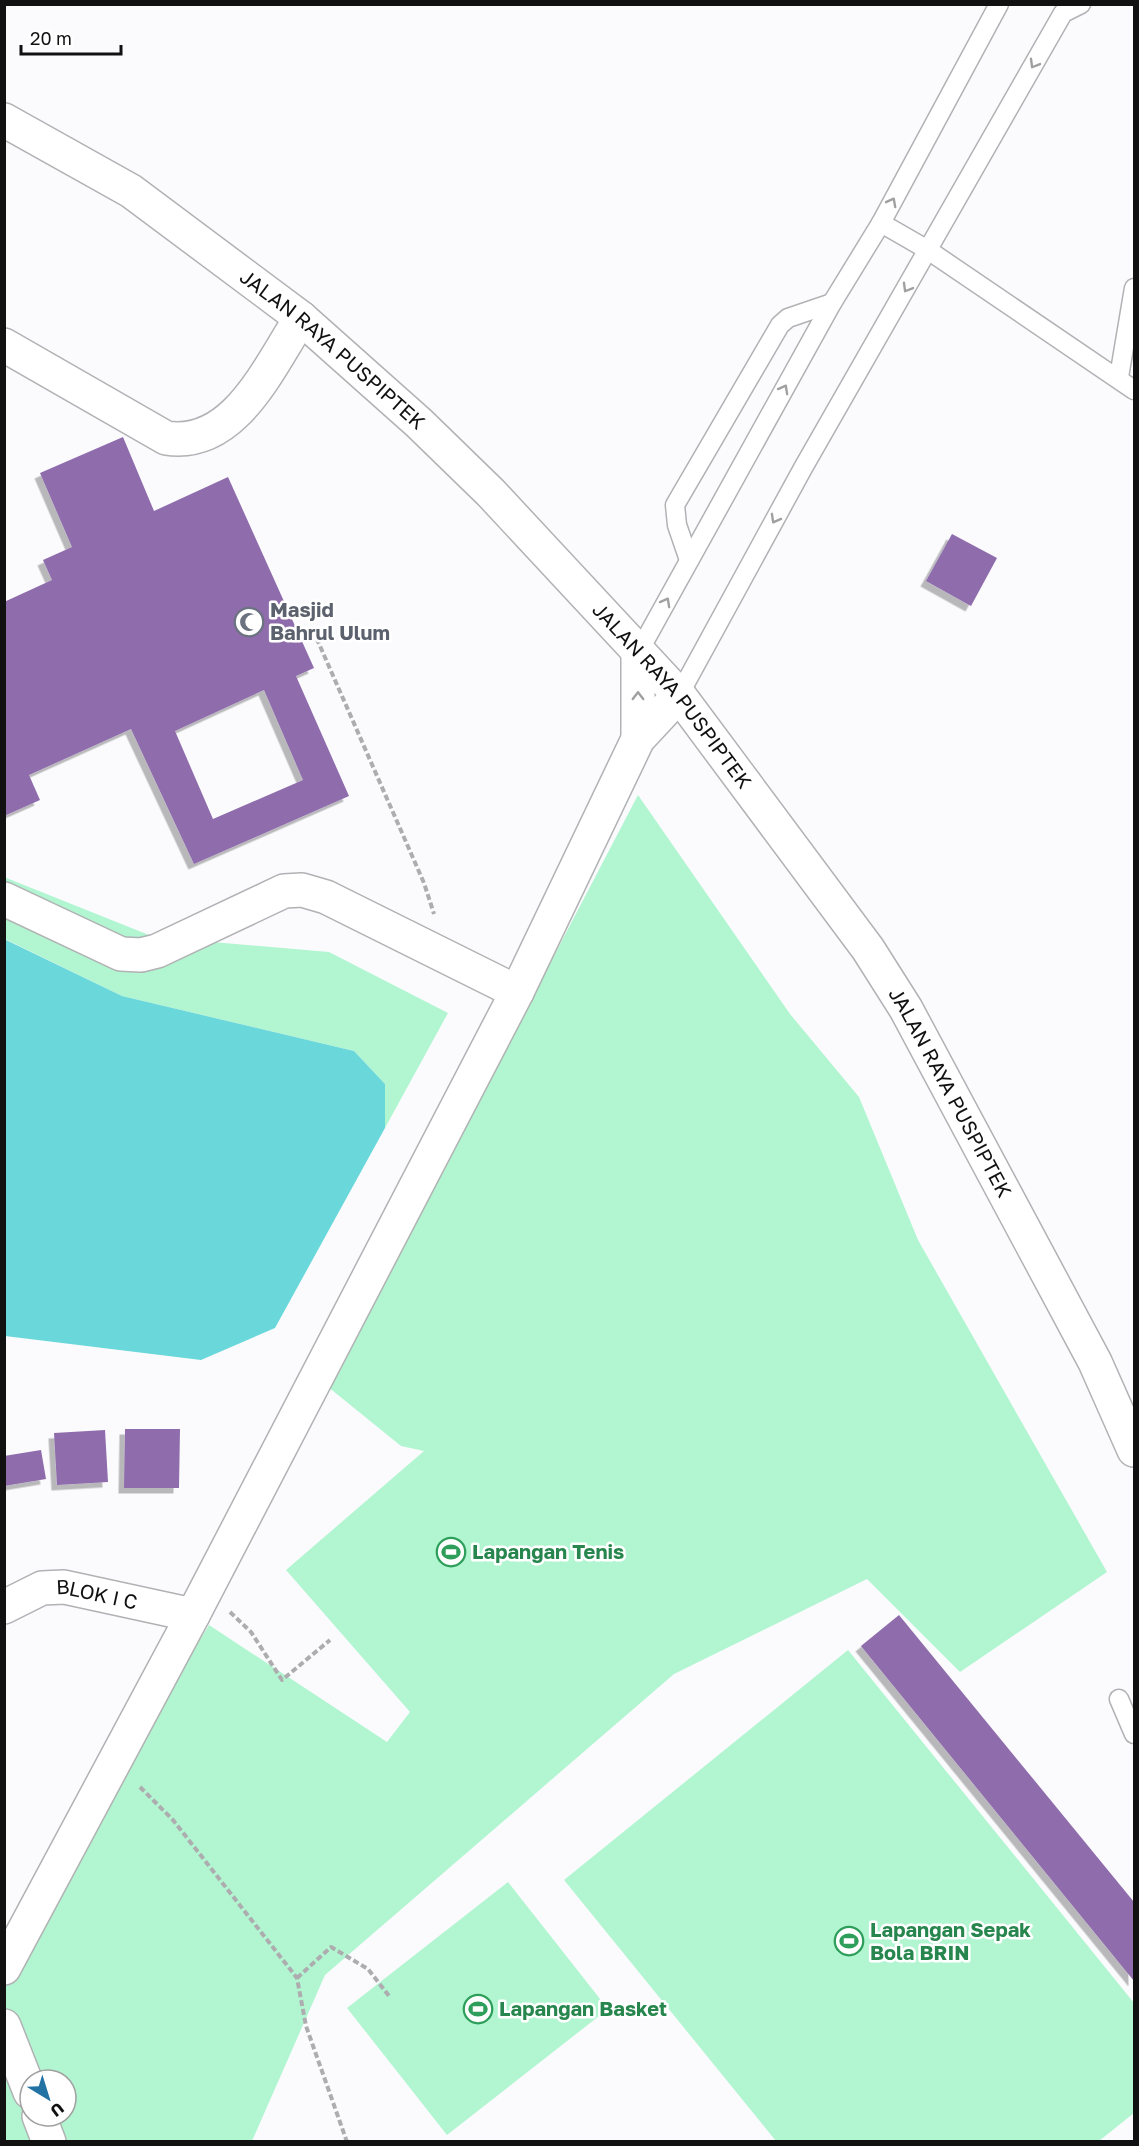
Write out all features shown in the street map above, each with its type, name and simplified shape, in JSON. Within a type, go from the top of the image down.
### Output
[{"type":"street","name":"JALAN RAYA PUSPIPTEK","points":[[4,120],[131,191],[301,318],[419,423],[491,493],[679,695],[868,949],[906,1009],[1095,1362],[1134,1450]]},
{"type":"street","points":[[4,345],[166,438],[177,439],[208,433],[241,410],[301,318]]},
{"type":"street","points":[[638,653],[638,739]]},
{"type":"street","points":[[4,1968],[199,1602],[517,992],[638,739],[679,695]]},
{"type":"street","points":[[4,900],[121,954],[141,955],[157,951],[284,891],[302,890],[326,897],[517,992]]},
{"type":"street","name":"BLOK I C","points":[[4,1607],[42,1588],[64,1587],[199,1602]]},
{"type":"street","points":[[4,2026],[21,2068]]},
{"type":"lane","points":[[638,653],[832,303],[881,223],[999,4]]},
{"type":"lane","points":[[679,695],[803,468],[928,250],[1057,9],[1081,4]]},
{"type":"lane","points":[[881,223],[928,250],[1119,377],[1134,390]]},
{"type":"lane","points":[[1119,377],[1134,288]]},
{"type":"lane","points":[[689,560],[676,525],[675,505],[780,325],[788,318],[832,303]]},
{"type":"lane","points":[[1119,1699],[1134,1734]]},
{"type":"path","points":[[313,630],[424,883],[439,928],[438,953]]},
{"type":"path","points":[[199,1602],[251,1632],[282,1680],[330,1640]]},
{"type":"path","points":[[108,1774],[132,1780],[173,1820],[297,1978],[306,2026],[347,2142]]},
{"type":"path","points":[[297,1978],[331,1947],[368,1969],[389,1996]]},
{"type":"green space","points":[[638,795],[790,1014],[859,1097],[918,1240],[1107,1572],[960,1672],[867,1579],[674,1674],[325,1975],[252,2141],[5,2141],[4,1956],[209,1625],[387,1742],[410,1712],[286,1570],[424,1451],[401,1446],[317,1378],[487,1084]]},
{"type":"green space","points":[[4,877],[154,937],[329,952],[448,1013],[385,1128],[385,1084],[354,1051],[122,996],[5,939]]},
{"type":"green space","name":"Lapangan Sepak Bola BRIN","points":[[848,1650],[1134,2003],[1134,2113],[1099,2141],[776,2141],[564,1880]]},
{"type":"green space","name":"Lapangan Basket","points":[[508,1882],[608,2009],[447,2135],[347,2008]]},
{"type":"water","points":[[4,939],[122,996],[354,1051],[385,1084],[385,1128],[275,1328],[201,1360],[5,1336]]},
{"type":"building","points":[[123,437],[154,511],[228,477],[314,668],[296,676],[349,796],[194,864],[131,729],[29,775],[40,800],[4,816],[4,602],[52,580],[43,560],[72,547],[40,473]],"holes":[[[264,690],[303,780],[213,819],[175,731]]]},
{"type":"building","points":[[952,534],[997,558],[971,606],[926,581]]},
{"type":"building","points":[[125,1429],[180,1429],[179,1488],[124,1488]]},
{"type":"building","points":[[105,1430],[108,1482],[57,1485],[54,1433]]},
{"type":"building","points":[[41,1450],[46,1479],[4,1486],[4,1456]]},
{"type":"building","points":[[899,1615],[1134,1902],[1134,1981],[861,1646]]},
{"type":"place","name":"Masjid Bahrul Ulum","points":[[249,622]]},
{"type":"place","name":"Lapangan Tenis","points":[[451,1552]]},
{"type":"place","name":"Lapangan Sepak Bola BRIN","points":[[849,1941]]},
{"type":"place","name":"Lapangan Basket","points":[[478,2009]]}]
